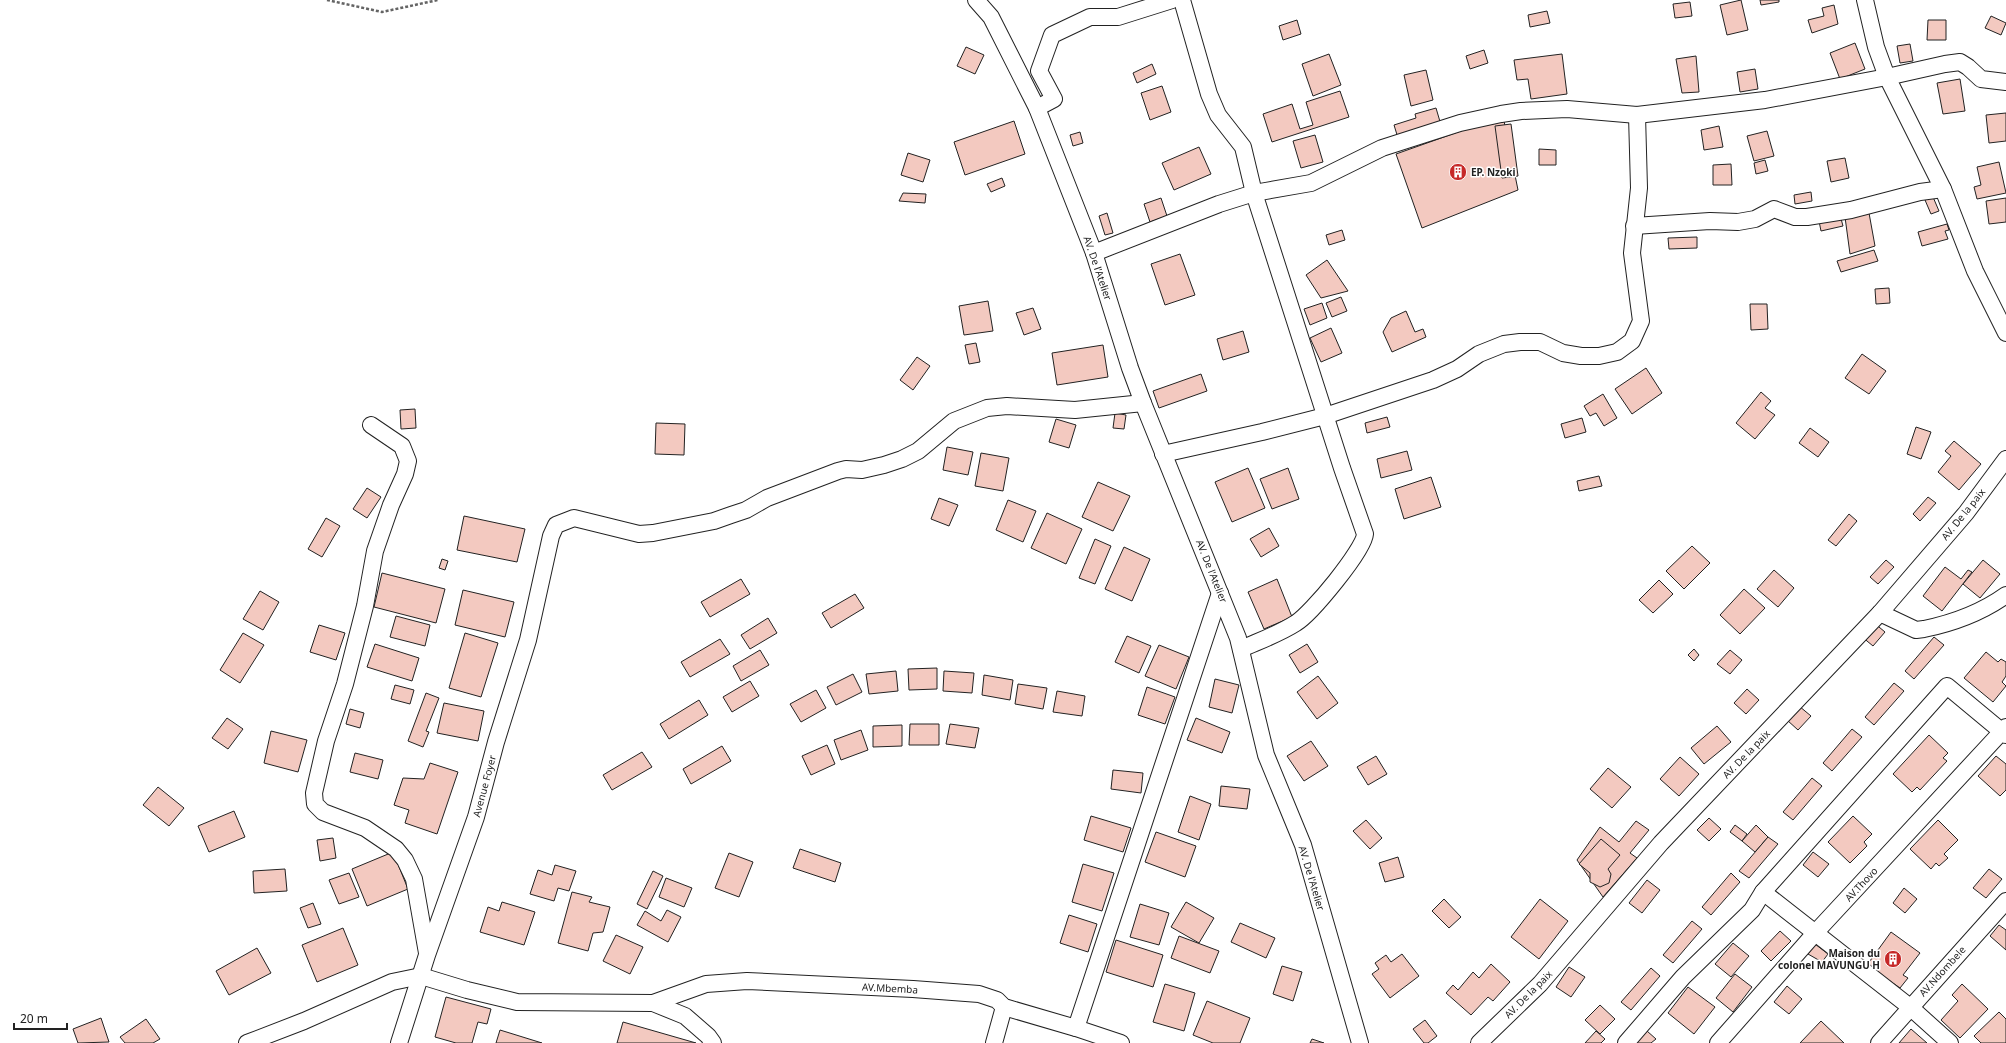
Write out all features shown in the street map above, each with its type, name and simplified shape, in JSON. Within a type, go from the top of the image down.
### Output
[{"type":"street","name":"AV. De l'Atelier","points":[[976,0],[991,17],[1037,108],[1094,253],[1130,368],[1143,403],[1220,593],[1241,649],[1266,755],[1303,845],[1360,1043]]},
{"type":"street","points":[[1037,108],[1054,100],[1040,71],[1052,35],[1090,17],[1118,17],[1172,0]]},
{"type":"street","points":[[1182,0],[1209,94],[1218,115],[1243,147],[1254,193],[1325,416],[1366,534],[1364,543],[1315,606],[1298,622],[1241,649]]},
{"type":"street","points":[[1865,0],[1876,47],[1887,77],[1943,190],[1975,271],[2006,333]]},
{"type":"street","points":[[1094,253],[1219,204],[1254,193],[1311,183],[1382,148],[1460,123],[1501,114],[1521,111],[1567,109],[1637,115],[1765,100],[1960,62],[1981,79],[2006,82]]},
{"type":"street","points":[[1164,454],[1325,416],[1433,380],[1457,369],[1479,354],[1504,344],[1540,342],[1563,353],[1581,356],[1599,356],[1617,352],[1632,341],[1641,322],[1632,253],[1639,188],[1637,115]]},
{"type":"street","points":[[1634,226],[1710,220],[1738,222],[1754,218],[1774,209],[1795,217],[1807,217],[1850,210],[1920,192],[1943,190]]},
{"type":"street","name":"Avenue Foyer","points":[[399,1043],[427,955],[476,816],[496,742],[528,640],[551,536],[556,525],[574,518],[639,534],[653,533],[714,521],[746,510],[767,498],[838,471],[846,469],[862,470],[902,458],[918,451],[954,421],[987,408],[1007,406],[1075,410],[1143,403]]},
{"type":"street","points":[[371,425],[402,446],[408,461],[405,474],[391,504],[375,551],[365,606],[349,670],[326,741],[314,793],[315,804],[323,812],[365,828],[396,849],[406,860],[414,879],[427,955]]},
{"type":"street","name":"AV. De la paix","points":[[1479,1043],[1540,984],[1661,843],[1880,613],[1966,513],[2006,459]]},
{"type":"street","points":[[1076,1028],[1220,593]]},
{"type":"street","points":[[1880,613],[1916,630],[1924,629],[1975,614],[1992,606],[2006,595]]},
{"type":"street","points":[[1626,1043],[1683,977],[1752,910],[1763,892],[1947,686],[2005,731]]},
{"type":"street","name":"AV.Thovo","points":[[1718,1043],[1816,932],[2005,731]]},
{"type":"street","points":[[1763,892],[1910,1007],[1950,1043]]},
{"type":"street","name":"AV.Ndombele","points":[[1879,1043],[2006,901]]},
{"type":"street","points":[[248,1043],[304,1021],[392,982],[421,976],[467,990],[517,1002],[653,1002],[685,1016],[708,1036],[713,1043]]},
{"type":"street","name":"AV.Mbemba","points":[[653,1002],[706,984],[747,981],[906,988],[979,994],[997,1000],[1004,1007],[1121,1043]]},
{"type":"street","points":[[994,1043],[1004,1007]]},
{"type":"path","points":[[327,0],[382,12],[438,0]]},
{"type":"building","points":[[1741,0],[1748,30],[1727,35],[1720,5]]},
{"type":"building","points":[[1760,0],[1779,0],[1779,2],[1761,5]]},
{"type":"building","points":[[1690,2],[1692,16],[1675,18],[1673,4]]},
{"type":"building","points":[[1834,5],[1838,24],[1812,33],[1808,20],[1824,16],[1822,8]]},
{"type":"building","points":[[1547,11],[1550,23],[1530,27],[1528,15]]},
{"type":"building","points":[[1991,16],[2006,23],[2001,35],[1985,28]]},
{"type":"building","points":[[1297,20],[1301,34],[1283,40],[1279,26]]},
{"type":"building","points":[[1928,20],[1946,20],[1946,40],[1927,40]]},
{"type":"building","points":[[1855,43],[1865,69],[1840,79],[1830,53]]},
{"type":"building","points":[[1910,44],[1913,61],[1900,63],[1897,46]]},
{"type":"building","points":[[966,47],[984,55],[975,74],[957,66]]},
{"type":"building","points":[[1484,50],[1488,63],[1470,69],[1466,56]]},
{"type":"building","points":[[1329,54],[1341,85],[1313,96],[1302,64]]},
{"type":"building","points":[[1562,54],[1567,94],[1531,99],[1528,79],[1517,80],[1514,60]]},
{"type":"building","points":[[1696,56],[1699,92],[1682,93],[1676,59]]},
{"type":"building","points":[[1152,64],[1156,74],[1137,83],[1133,73]]},
{"type":"building","points":[[1755,69],[1758,89],[1740,92],[1737,72]]},
{"type":"building","points":[[1426,70],[1433,100],[1411,106],[1404,75]]},
{"type":"building","points":[[1960,79],[1965,111],[1943,114],[1937,83]]},
{"type":"building","points":[[1162,86],[1171,112],[1150,120],[1141,93]]},
{"type":"building","points":[[1340,91],[1349,117],[1272,142],[1263,114],[1292,104],[1300,129],[1313,125],[1306,102]]},
{"type":"building","points":[[1436,108],[1441,125],[1398,138],[1394,125],[1416,118],[1415,114]]},
{"type":"building","points":[[2006,113],[2006,141],[1989,143],[1986,115]]},
{"type":"building","name":"EP. Nzoki","points":[[1503,116],[1518,190],[1422,228],[1396,154]]},
{"type":"building","points":[[1014,121],[1025,154],[965,175],[954,142]]},
{"type":"building","points":[[1511,124],[1518,176],[1502,178],[1495,126]]},
{"type":"building","points":[[1719,126],[1723,147],[1704,150],[1701,130]]},
{"type":"building","points":[[1767,131],[1774,156],[1754,161],[1747,136]]},
{"type":"building","points":[[1080,132],[1083,143],[1073,146],[1070,135]]},
{"type":"building","points":[[1315,135],[1323,162],[1301,168],[1293,141]]},
{"type":"building","points":[[1199,147],[1211,174],[1174,190],[1162,163]]},
{"type":"building","points":[[1539,149],[1556,150],[1556,165],[1539,165]]},
{"type":"building","points":[[908,153],[930,160],[923,182],[901,175]]},
{"type":"building","points":[[1845,158],[1849,178],[1831,182],[1827,161]]},
{"type":"building","points":[[1765,160],[1768,171],[1756,174],[1754,163]]},
{"type":"building","points":[[1999,162],[2006,193],[1977,199],[1974,187],[1981,185],[1977,167]]},
{"type":"building","points":[[1731,164],[1732,185],[1713,185],[1713,165]]},
{"type":"building","points":[[1002,178],[1005,186],[991,192],[987,184]]},
{"type":"building","points":[[1811,192],[1812,201],[1795,204],[1794,195]]},
{"type":"building","points":[[903,193],[926,194],[925,203],[899,201]]},
{"type":"building","points":[[1933,197],[1939,211],[1931,214],[1925,200]]},
{"type":"building","points":[[1161,198],[1167,216],[1150,222],[1144,204]]},
{"type":"building","points":[[2006,198],[2006,222],[1989,224],[1986,201]]},
{"type":"building","points":[[1107,213],[1113,233],[1105,235],[1099,216]]},
{"type":"building","points":[[1869,213],[1875,246],[1850,254],[1845,217]]},
{"type":"building","points":[[1840,215],[1843,226],[1821,231],[1819,221]]},
{"type":"building","points":[[1947,224],[1949,230],[1945,231],[1948,239],[1922,246],[1918,232]]},
{"type":"building","points":[[1342,230],[1345,240],[1329,245],[1326,235]]},
{"type":"building","points":[[1697,237],[1697,248],[1669,249],[1668,238]]},
{"type":"building","points":[[1874,250],[1878,261],[1841,272],[1837,261]]},
{"type":"building","points":[[1180,254],[1195,295],[1165,305],[1151,264]]},
{"type":"building","points":[[1327,260],[1348,291],[1321,298],[1306,275]]},
{"type":"building","points":[[1889,288],[1890,303],[1876,304],[1875,289]]},
{"type":"building","points":[[1341,297],[1347,311],[1332,317],[1326,303]]},
{"type":"building","points":[[988,301],[993,331],[964,335],[959,306]]},
{"type":"building","points":[[1322,303],[1327,318],[1310,325],[1304,309]]},
{"type":"building","points":[[1750,304],[1767,304],[1768,329],[1751,330]]},
{"type":"building","points":[[1033,308],[1041,329],[1024,335],[1016,313]]},
{"type":"building","points":[[1406,311],[1415,332],[1423,329],[1426,337],[1392,352],[1383,332],[1391,318]]},
{"type":"building","points":[[1331,328],[1342,353],[1321,362],[1310,338]]},
{"type":"building","points":[[1243,331],[1249,352],[1223,360],[1217,339]]},
{"type":"building","points":[[976,343],[980,362],[969,364],[965,345]]},
{"type":"building","points":[[1103,345],[1108,377],[1057,385],[1052,353]]},
{"type":"building","points":[[1862,354],[1886,371],[1869,394],[1845,378]]},
{"type":"building","points":[[917,357],[930,366],[913,390],[900,380]]},
{"type":"building","points":[[1646,368],[1662,393],[1632,414],[1615,389]]},
{"type":"building","points":[[1201,374],[1207,391],[1159,408],[1153,391]]},
{"type":"building","points":[[1761,392],[1771,401],[1765,408],[1775,415],[1755,439],[1736,423]]},
{"type":"building","points":[[1603,394],[1617,418],[1604,426],[1596,413],[1590,416],[1584,406]]},
{"type":"building","points":[[415,409],[416,428],[401,429],[400,410]]},
{"type":"building","points":[[1115,413],[1126,415],[1124,429],[1113,428]]},
{"type":"building","points":[[1387,417],[1390,427],[1367,433],[1365,423]]},
{"type":"building","points":[[1582,418],[1586,432],[1565,438],[1561,424]]},
{"type":"building","points":[[1056,419],[1076,425],[1069,448],[1049,442]]},
{"type":"building","points":[[656,423],[685,424],[684,455],[655,454]]},
{"type":"building","points":[[1916,427],[1931,432],[1921,459],[1907,454]]},
{"type":"building","points":[[1810,428],[1829,442],[1818,457],[1799,443]]},
{"type":"building","points":[[1954,441],[1981,464],[1959,490],[1938,472],[1951,456],[1945,451]]},
{"type":"building","points":[[947,447],[973,452],[968,475],[943,470]]},
{"type":"building","points":[[1407,451],[1412,470],[1381,478],[1377,459]]},
{"type":"building","points":[[981,453],[1009,458],[1003,491],[975,486]]},
{"type":"building","points":[[1248,468],[1265,508],[1232,522],[1215,482]]},
{"type":"building","points":[[1288,468],[1299,499],[1272,509],[1260,479]]},
{"type":"building","points":[[1599,476],[1602,486],[1579,491],[1577,481]]},
{"type":"building","points":[[1431,477],[1441,507],[1404,519],[1395,489]]},
{"type":"building","points":[[1098,482],[1130,496],[1113,531],[1082,517]]},
{"type":"building","points":[[367,488],[381,497],[367,518],[353,509]]},
{"type":"building","points":[[1928,497],[1936,503],[1920,521],[1913,514]]},
{"type":"building","points":[[939,498],[958,505],[949,526],[931,519]]},
{"type":"building","points":[[1008,500],[1036,511],[1023,542],[996,530]]},
{"type":"building","points":[[1047,513],[1082,529],[1066,564],[1031,548]]},
{"type":"building","points":[[1849,514],[1857,521],[1836,546],[1828,540]]},
{"type":"building","points":[[464,516],[525,529],[517,562],[457,550]]},
{"type":"building","points":[[326,518],[340,526],[322,557],[308,549]]},
{"type":"building","points":[[1269,528],[1279,546],[1261,557],[1250,539]]},
{"type":"building","points":[[1095,539],[1111,546],[1095,584],[1079,578]]},
{"type":"building","points":[[1692,546],[1710,563],[1684,589],[1666,571]]},
{"type":"building","points":[[1124,547],[1150,559],[1132,601],[1105,589]]},
{"type":"building","points":[[442,559],[448,561],[445,570],[439,568]]},
{"type":"building","points":[[1886,560],[1894,567],[1878,584],[1870,577]]},
{"type":"building","points":[[1983,560],[2000,574],[1980,598],[1963,584]]},
{"type":"building","points":[[1945,567],[1961,579],[1968,570],[1972,572],[1942,611],[1923,596]]},
{"type":"building","points":[[1774,570],[1794,588],[1778,607],[1757,589]]},
{"type":"building","points":[[382,573],[445,589],[436,623],[374,607]]},
{"type":"building","points":[[741,579],[750,594],[710,617],[701,602]]},
{"type":"building","points":[[1277,579],[1292,617],[1264,629],[1248,592]]},
{"type":"building","points":[[1659,580],[1673,594],[1653,613],[1639,600]]},
{"type":"building","points":[[1744,589],[1765,608],[1740,634],[1720,615]]},
{"type":"building","points":[[463,590],[514,602],[505,637],[455,625]]},
{"type":"building","points":[[260,591],[279,602],[263,630],[243,619]]},
{"type":"building","points":[[855,594],[864,608],[831,628],[822,613]]},
{"type":"building","points":[[396,616],[430,625],[425,646],[390,637]]},
{"type":"building","points":[[768,618],[777,633],[750,649],[741,635]]},
{"type":"building","points":[[1873,622],[1885,632],[1873,646],[1861,636]]},
{"type":"building","points":[[319,625],[345,633],[336,660],[310,652]]},
{"type":"building","points":[[243,633],[264,645],[240,683],[220,670]]},
{"type":"building","points":[[465,633],[498,643],[481,697],[449,688]]},
{"type":"building","points":[[1127,636],[1151,646],[1139,673],[1115,662]]},
{"type":"building","points":[[1934,637],[1944,645],[1914,679],[1905,671]]},
{"type":"building","points":[[720,639],[730,654],[690,677],[681,662]]},
{"type":"building","points":[[375,644],[419,658],[412,681],[367,667]]},
{"type":"building","points":[[1307,644],[1318,662],[1300,673],[1289,655]]},
{"type":"building","points":[[1159,645],[1189,657],[1176,689],[1145,676]]},
{"type":"building","points":[[1694,649],[1699,655],[1694,661],[1688,655]]},
{"type":"building","points":[[760,650],[769,665],[741,681],[733,666]]},
{"type":"building","points":[[1730,650],[1742,660],[1730,674],[1717,664]]},
{"type":"building","points":[[1986,652],[1998,662],[2001,659],[2006,662],[2006,676],[2002,682],[2006,686],[1993,702],[1964,678]]},
{"type":"building","points":[[937,668],[937,689],[909,690],[908,669]]},
{"type":"building","points":[[896,671],[898,691],[869,694],[866,674]]},
{"type":"building","points":[[944,671],[974,673],[972,693],[943,691]]},
{"type":"building","points":[[853,674],[862,692],[836,705],[827,687]]},
{"type":"building","points":[[984,675],[1013,680],[1010,700],[982,695]]},
{"type":"building","points":[[1318,676],[1338,703],[1317,719],[1297,692]]},
{"type":"building","points":[[1215,679],[1239,685],[1232,713],[1209,707]]},
{"type":"building","points":[[750,681],[759,696],[732,712],[723,697]]},
{"type":"building","points":[[1894,683],[1904,691],[1874,725],[1865,717]]},
{"type":"building","points":[[1018,684],[1047,688],[1043,709],[1015,704]]},
{"type":"building","points":[[395,685],[414,690],[410,704],[391,699]]},
{"type":"building","points":[[1147,687],[1175,697],[1165,724],[1138,715]]},
{"type":"building","points":[[1747,689],[1759,700],[1746,714],[1734,703]]},
{"type":"building","points":[[816,690],[826,708],[801,722],[790,704]]},
{"type":"building","points":[[1057,691],[1085,696],[1082,716],[1053,712]]},
{"type":"building","points":[[426,693],[439,698],[426,731],[429,732],[423,747],[408,741]]},
{"type":"building","points":[[699,700],[708,715],[669,739],[660,724]]},
{"type":"building","points":[[444,703],[484,711],[478,741],[437,733]]},
{"type":"building","points":[[1799,706],[1811,716],[1798,730],[1787,720]]},
{"type":"building","points":[[350,709],[364,713],[360,728],[346,724]]},
{"type":"building","points":[[227,718],[243,729],[228,749],[212,738]]},
{"type":"building","points":[[1196,718],[1230,732],[1222,753],[1187,740]]},
{"type":"building","points":[[910,724],[939,724],[939,745],[909,745]]},
{"type":"building","points":[[950,724],[979,728],[975,748],[946,744]]},
{"type":"building","points":[[902,725],[902,746],[873,747],[873,726]]},
{"type":"building","points":[[1717,726],[1731,742],[1704,764],[1691,748]]},
{"type":"building","points":[[1852,729],[1862,737],[1832,771],[1823,763]]},
{"type":"building","points":[[861,730],[868,750],[841,760],[834,740]]},
{"type":"building","points":[[271,731],[307,740],[298,772],[264,763]]},
{"type":"building","points":[[1929,735],[1948,753],[1943,758],[1947,761],[1920,790],[1917,787],[1912,792],[1893,774]]},
{"type":"building","points":[[1311,741],[1328,766],[1304,781],[1287,756]]},
{"type":"building","points":[[827,745],[835,764],[811,775],[802,756]]},
{"type":"building","points":[[722,746],[731,761],[691,784],[683,769]]},
{"type":"building","points":[[642,752],[652,767],[612,790],[603,775]]},
{"type":"building","points":[[355,753],[383,760],[378,779],[350,772]]},
{"type":"building","points":[[1376,756],[1387,774],[1368,785],[1357,767]]},
{"type":"building","points":[[1996,756],[2006,764],[2006,790],[2000,796],[1978,776]]},
{"type":"building","points":[[1680,757],[1699,774],[1679,796],[1660,779]]},
{"type":"building","points":[[430,763],[458,772],[437,834],[405,823],[409,810],[394,805],[403,778],[424,779]]},
{"type":"building","points":[[1608,768],[1631,787],[1612,808],[1590,789]]},
{"type":"building","points":[[1113,770],[1143,773],[1141,793],[1111,789]]},
{"type":"building","points":[[1812,778],[1822,786],[1793,820],[1783,812]]},
{"type":"building","points":[[1221,786],[1250,789],[1247,809],[1219,806]]},
{"type":"building","points":[[158,787],[184,808],[169,826],[143,805]]},
{"type":"building","points":[[1190,796],[1211,804],[1199,840],[1178,832]]},
{"type":"building","points":[[234,811],[245,837],[209,852],[198,826]]},
{"type":"building","points":[[1091,816],[1131,828],[1123,852],[1084,840]]},
{"type":"building","points":[[1853,816],[1872,834],[1864,842],[1867,846],[1850,863],[1828,842]]},
{"type":"building","points":[[1709,818],[1721,829],[1709,841],[1697,830]]},
{"type":"building","points":[[1366,820],[1382,838],[1370,849],[1353,831]]},
{"type":"building","points":[[1938,820],[1958,840],[1944,854],[1948,858],[1939,866],[1936,863],[1931,869],[1910,849]]},
{"type":"building","points":[[1636,821],[1649,830],[1630,853],[1637,858],[1603,897],[1577,860],[1600,827],[1619,842]]},
{"type":"building","points":[[1735,825],[1747,834],[1742,841],[1730,832]]},
{"type":"building","points":[[1756,825],[1768,837],[1755,852],[1742,841]]},
{"type":"building","points":[[1156,832],[1196,846],[1185,877],[1145,862]]},
{"type":"building","points":[[1768,837],[1778,844],[1749,878],[1739,871]]},
{"type":"building","points":[[333,838],[336,858],[320,861],[317,840]]},
{"type":"building","points":[[1601,839],[1620,855],[1608,869],[1611,874],[1609,883],[1600,887],[1590,882],[1590,873],[1579,864]]},
{"type":"building","points":[[800,849],[841,863],[835,882],[793,868]]},
{"type":"building","points":[[393,852],[408,889],[367,906],[352,869]]},
{"type":"building","points":[[1813,852],[1829,864],[1818,877],[1803,865]]},
{"type":"building","points":[[729,853],[753,862],[739,897],[715,888]]},
{"type":"building","points":[[1398,857],[1404,877],[1385,882],[1379,863]]},
{"type":"building","points":[[1083,864],[1114,873],[1102,911],[1072,902]]},
{"type":"building","points":[[555,865],[576,871],[569,891],[558,888],[554,901],[530,894],[538,870],[552,875]]},
{"type":"building","points":[[285,869],[287,891],[254,893],[253,871]]},
{"type":"building","points":[[1989,869],[2002,879],[1986,898],[1973,888]]},
{"type":"building","points":[[653,871],[663,876],[647,909],[637,904]]},
{"type":"building","points":[[349,873],[359,897],[339,904],[329,880]]},
{"type":"building","points":[[1731,873],[1740,882],[1711,915],[1702,907]]},
{"type":"building","points":[[666,878],[692,888],[684,907],[659,897]]},
{"type":"building","points":[[1647,880],[1660,890],[1642,913],[1629,903]]},
{"type":"building","points":[[1904,888],[1917,899],[1905,913],[1893,903]]},
{"type":"building","points":[[572,892],[592,897],[589,902],[610,907],[603,932],[593,933],[588,951],[558,943]]},
{"type":"building","points":[[1444,899],[1461,917],[1449,928],[1432,911]]},
{"type":"building","points":[[1540,899],[1568,921],[1539,959],[1511,937]]},
{"type":"building","points":[[502,902],[535,912],[524,945],[480,932],[488,907],[499,911]]},
{"type":"building","points":[[1186,902],[1214,918],[1199,943],[1171,927]]},
{"type":"building","points":[[313,903],[321,924],[308,928],[300,908]]},
{"type":"building","points":[[1140,904],[1169,913],[1159,945],[1130,937]]},
{"type":"building","points":[[667,910],[681,917],[668,942],[637,925],[645,911],[661,921]]},
{"type":"building","points":[[1069,915],[1097,924],[1088,952],[1060,943]]},
{"type":"building","points":[[1692,921],[1702,929],[1673,963],[1663,955]]},
{"type":"building","points":[[1240,923],[1275,938],[1266,958],[1231,942]]},
{"type":"building","points":[[1999,925],[2006,930],[2006,950],[1990,936]]},
{"type":"building","points":[[343,928],[358,965],[317,982],[302,945]]},
{"type":"building","points":[[1780,931],[1791,941],[1771,961],[1761,951]]},
{"type":"building","name":"Maison du colonel MAVUNGU H","points":[[1891,932],[1920,953],[1903,975],[1908,978],[1900,988],[1867,965]]},
{"type":"building","points":[[616,935],[643,947],[630,974],[603,961]]},
{"type":"building","points":[[1179,936],[1219,951],[1210,973],[1171,958]]},
{"type":"building","points":[[1116,940],[1163,955],[1153,987],[1106,972]]},
{"type":"building","points":[[1733,943],[1749,956],[1731,977],[1715,964]]},
{"type":"building","points":[[1815,944],[1828,954],[1822,962],[1808,954]]},
{"type":"building","points":[[257,948],[271,973],[229,995],[216,971]]},
{"type":"building","points":[[1402,954],[1419,976],[1390,998],[1372,974],[1379,969],[1375,963],[1386,955],[1391,962]]},
{"type":"building","points":[[1491,964],[1510,982],[1493,1001],[1488,997],[1471,1015],[1446,993],[1453,985],[1458,990],[1473,972],[1479,978]]},
{"type":"building","points":[[1282,966],[1302,972],[1293,1001],[1273,994]]},
{"type":"building","points":[[1569,967],[1585,977],[1571,997],[1556,987]]},
{"type":"building","points":[[1651,968],[1660,976],[1631,1010],[1621,1002]]},
{"type":"building","points":[[1735,974],[1752,987],[1733,1012],[1716,998]]},
{"type":"building","points":[[1165,984],[1195,993],[1184,1031],[1153,1022]]},
{"type":"building","points":[[1962,984],[1988,1009],[1960,1038],[1941,1020],[1958,1001],[1952,995]]},
{"type":"building","points":[[1787,986],[1802,999],[1789,1014],[1774,1002]]},
{"type":"building","points":[[1688,987],[1715,1007],[1694,1034],[1668,1013]]},
{"type":"building","points":[[446,997],[491,1009],[487,1024],[478,1022],[472,1043],[456,1043],[435,1037]]},
{"type":"building","points":[[1207,1001],[1250,1018],[1240,1043],[1213,1043],[1193,1035]]},
{"type":"building","points":[[1600,1005],[1615,1019],[1600,1034],[1585,1020]]},
{"type":"building","points":[[1999,1012],[2006,1019],[2006,1043],[1981,1043],[1974,1036]]},
{"type":"building","points":[[101,1018],[109,1042],[78,1043],[73,1029]]},
{"type":"building","points":[[146,1019],[160,1039],[153,1043],[125,1043],[120,1037]]},
{"type":"building","points":[[1425,1020],[1437,1036],[1428,1043],[1424,1043],[1413,1029]]},
{"type":"building","points":[[1821,1021],[1844,1043],[1800,1043]]},
{"type":"building","points":[[623,1022],[696,1043],[617,1043]]},
{"type":"building","points":[[1911,1029],[1927,1043],[1899,1043]]},
{"type":"building","points":[[500,1030],[542,1043],[496,1043]]},
{"type":"building","points":[[1596,1031],[1605,1039],[1601,1043],[1585,1043]]},
{"type":"building","points":[[1647,1031],[1656,1039],[1651,1043],[1636,1043]]},
{"type":"building","points":[[1312,1039],[1324,1043],[1310,1043]]},
{"type":"place","name":"EP. Nzoki","points":[[1458,172]]},
{"type":"place","name":"Maison du colonel MAVUNGU H","points":[[1893,959]]}]
